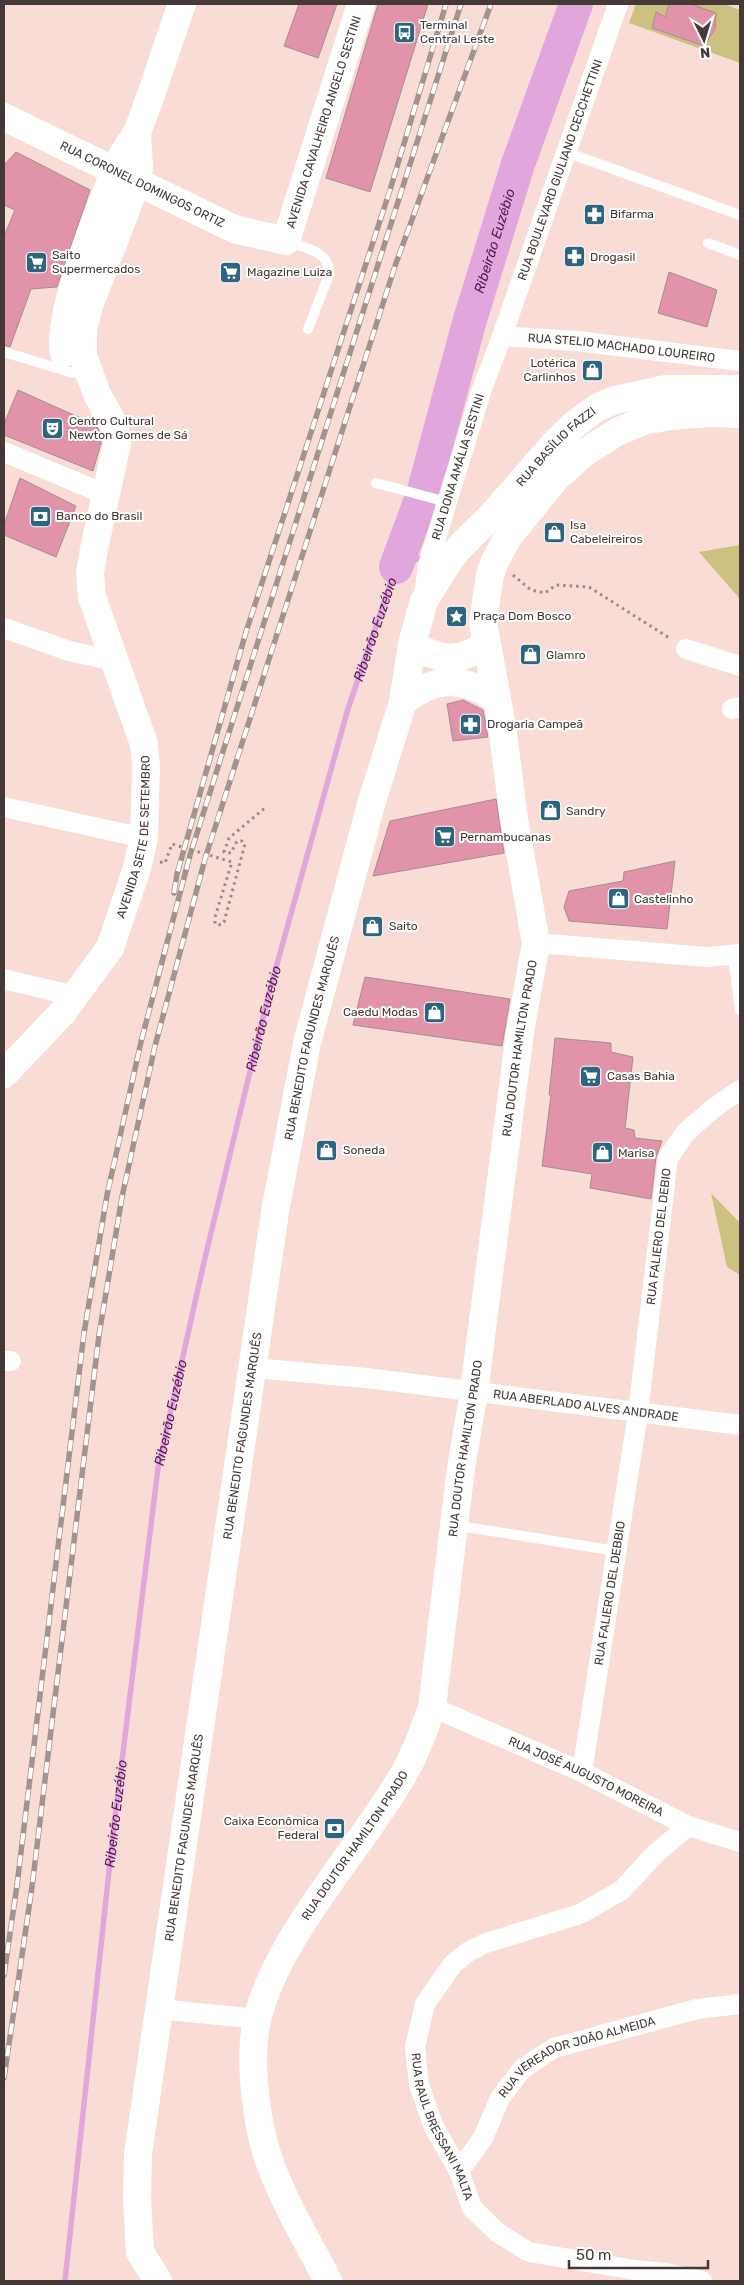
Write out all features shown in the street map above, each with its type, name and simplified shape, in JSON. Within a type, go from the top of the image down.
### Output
[{"type":"main road","name":"AVENIDA SETE DE SETEMBRO","points":[[4,1074],[62,1013],[110,948],[137,868],[144,838],[146,766],[144,744],[92,597],[90,573],[117,444],[115,427],[87,380],[66,359],[63,348],[66,314],[84,253],[127,176],[122,158],[137,133],[182,4]]},
{"type":"main road","name":"AVENIDA CAVALHEIRO ANGELO SESTINI","points":[[292,239],[361,4]]},
{"type":"main road","name":"RUA CORONEL DOMINGOS ORTIZ","points":[[4,117],[234,229],[292,239]]},
{"type":"main road","name":"RUA BASÍLIO FAZZI","points":[[424,601],[459,548],[495,512],[555,443],[575,424],[598,408],[615,400],[666,389],[740,389]]},
{"type":"main road","name":"RUA BASÍLIO FAZZI","points":[[494,563],[508,537],[557,477],[584,453],[617,432],[643,421],[671,416],[709,412],[740,414]]},
{"type":"main road","name":"RUA DOUTOR HAMILTON PRADO","points":[[328,2281],[276,2178],[264,2144],[257,2105],[254,2043],[258,2019],[278,1964],[317,1902],[402,1779],[432,1707],[460,1468],[474,1392],[520,1032],[536,943],[483,622],[494,563]]},
{"type":"main road","name":"RUA BENEDITO FAGUNDES MARQUÊS","points":[[158,2281],[140,2252],[137,2199],[138,2154],[275,1212],[307,1043],[372,801],[403,702],[412,644],[424,601]]},
{"type":"main road","points":[[412,644],[432,656],[445,658],[460,658],[486,645]]},
{"type":"main road","points":[[403,702],[420,689],[446,682],[459,682],[479,689],[497,700]]},
{"type":"main road","points":[[140,2252],[144,2281]]},
{"type":"street","name":"RUA BOULEVARD GIULIANO CECCHETTINI","points":[[502,336],[618,4]]},
{"type":"street","name":"RUA STELIO MACHADO LOUREIRO","points":[[502,336],[577,341],[719,360],[740,360]]},
{"type":"street","name":"RUA DONA AMÁLIA SESTINI","points":[[424,601],[428,565],[482,389],[502,336]]},
{"type":"street","points":[[4,452],[107,495]]},
{"type":"street","points":[[4,628],[69,651],[114,661]]},
{"type":"street","points":[[686,649],[740,666]]},
{"type":"street","points":[[4,807],[144,838]]},
{"type":"street","points":[[536,943],[664,955],[707,957],[736,955]]},
{"type":"street","points":[[4,979],[74,996]]},
{"type":"street","name":"RUA FALIERO DEL DEBIO","points":[[638,1413],[668,1158],[686,1132],[715,1107],[740,1090]]},
{"type":"street","name":"RUA ABERLADO ALVES ANDRADE","points":[[253,1368],[367,1378],[740,1425]]},
{"type":"street","name":"RUA FALIERO DEL DEBBIO","points":[[582,1772],[638,1413]]},
{"type":"street","name":"RUA JOSÉ AUGUSTO MOREIRA","points":[[432,1707],[582,1772],[688,1826],[740,1842]]},
{"type":"street","name":"RUA RAUL BRESSANI MALTA","points":[[688,1826],[654,1855],[622,1890],[580,1914],[486,1943],[468,1952],[453,1964],[425,2004],[415,2047],[419,2085],[434,2126],[459,2171],[472,2208],[498,2233],[529,2252],[635,2270],[666,2273],[702,2281]]},
{"type":"street","name":"RUA VEREADOR JOÃO ALMEIDA","points":[[459,2171],[483,2138],[500,2098],[523,2068],[554,2048],[697,2009],[740,2004]]},
{"type":"street","points":[[158,2009],[258,2019]]},
{"type":"lane","points":[[566,152],[740,215]]},
{"type":"lane","points":[[292,239],[327,259],[330,266],[329,275],[308,329]]},
{"type":"lane","points":[[708,243],[740,255]]},
{"type":"lane","points":[[4,352],[87,380]]},
{"type":"lane","points":[[376,483],[426,498],[447,502]]},
{"type":"lane","points":[[736,955],[740,1010]]},
{"type":"lane","points":[[454,1525],[616,1551]]},
{"type":"path","points":[[516,577],[531,590],[545,593],[556,585],[589,587],[686,649]]},
{"type":"path","points":[[172,844],[232,862],[214,917],[215,924],[221,925],[224,922],[245,844],[242,841],[237,841],[233,844],[231,853],[224,852],[229,838],[266,807]]},
{"type":"shaded area","points":[[636,4],[724,4],[740,10],[740,63],[629,23]]},
{"type":"shaded area","points":[[740,545],[740,599],[699,552]]},
{"type":"shaded area","points":[[711,1193],[740,1223],[740,1275],[727,1267]]},
{"type":"building","points":[[299,4],[337,4],[318,58],[284,46]]},
{"type":"building","points":[[378,4],[428,4],[370,192],[326,178]]},
{"type":"building","points":[[669,4],[691,4],[716,13],[715,29],[704,46],[652,28],[656,12],[665,17]]},
{"type":"building","name":"Saito Supermercados","points":[[16,152],[90,190],[57,287],[31,289],[10,347],[4,345],[4,236],[15,210],[4,205],[4,165]]},
{"type":"building","points":[[669,272],[717,290],[707,327],[658,313]]},
{"type":"building","name":"Centro Cultural Newton Gomes de Sá","points":[[18,390],[96,425],[100,432],[101,443],[93,471],[4,435],[4,424]]},
{"type":"building","name":"Banco do Brasil","points":[[20,478],[76,506],[56,557],[4,535],[4,525]]},
{"type":"building","name":"Drogaria Campeã","points":[[463,700],[483,710],[488,737],[453,741],[447,704]]},
{"type":"building","name":"Pernambucanas","points":[[496,799],[504,853],[373,876],[390,821]]},
{"type":"building","name":"Castelinho","points":[[675,861],[667,929],[569,921],[564,907],[569,891],[623,881],[624,872]]},
{"type":"building","name":"Caedu Modas","points":[[365,977],[510,999],[502,1046],[353,1025]]},
{"type":"building","points":[[555,1038],[611,1043],[611,1052],[633,1057],[625,1128],[634,1130],[635,1138],[662,1141],[656,1157],[651,1199],[590,1188],[592,1174],[542,1166],[551,1095],[549,1095]]},
{"type":"waterway","name":"Ribeirão Euzébio","points":[[396,567],[423,494],[469,323],[518,164],[576,4]]},
{"type":"waterway","name":"Ribeirão Euzébio","points":[[65,2281],[113,1834],[158,1468],[204,1262],[269,993],[347,712],[396,567],[420,558]]},
{"type":"railway","points":[[174,893],[177,874],[246,632],[390,190],[446,4]]},
{"type":"railway","points":[[4,1975],[17,1885],[84,1333],[107,1195],[141,1042],[190,855],[461,4]]},
{"type":"railway","points":[[4,2078],[32,1887],[99,1335],[122,1197],[155,1046],[205,859],[395,266],[491,4]]},
{"type":"place","name":"Terminal Central Leste","points":[[404,32]]},
{"type":"place","name":"Bifarma","points":[[594,214]]},
{"type":"place","name":"Drogasil","points":[[574,257]]},
{"type":"place","name":"Saito Supermercados","points":[[36,262]]},
{"type":"place","name":"Magazine Luiza","points":[[231,272]]},
{"type":"place","name":"Lotérica Carlinhos","points":[[592,370]]},
{"type":"place","name":"Centro Cultural Newton Gomes de Sá","points":[[53,428]]},
{"type":"place","name":"Banco do Brasil","points":[[40,516]]},
{"type":"place","name":"Isa Cabeleireiros","points":[[554,532]]},
{"type":"place","name":"Praça Dom Bosco","points":[[457,616]]},
{"type":"place","name":"Glamro","points":[[530,655]]},
{"type":"place","name":"Drogaria Campeã","points":[[471,724]]},
{"type":"place","name":"Sandry","points":[[550,811]]},
{"type":"place","name":"Pernambucanas","points":[[444,837]]},
{"type":"place","name":"Castelinho","points":[[618,899]]},
{"type":"place","name":"Saito","points":[[373,926]]},
{"type":"place","name":"Caedu Modas","points":[[434,1012]]},
{"type":"place","name":"Casas Bahia","points":[[591,1076]]},
{"type":"place","name":"Soneda","points":[[327,1150]]},
{"type":"place","name":"Marisa","points":[[602,1153]]},
{"type":"place","name":"Caixa Econômica Federal","points":[[335,1828]]}]
